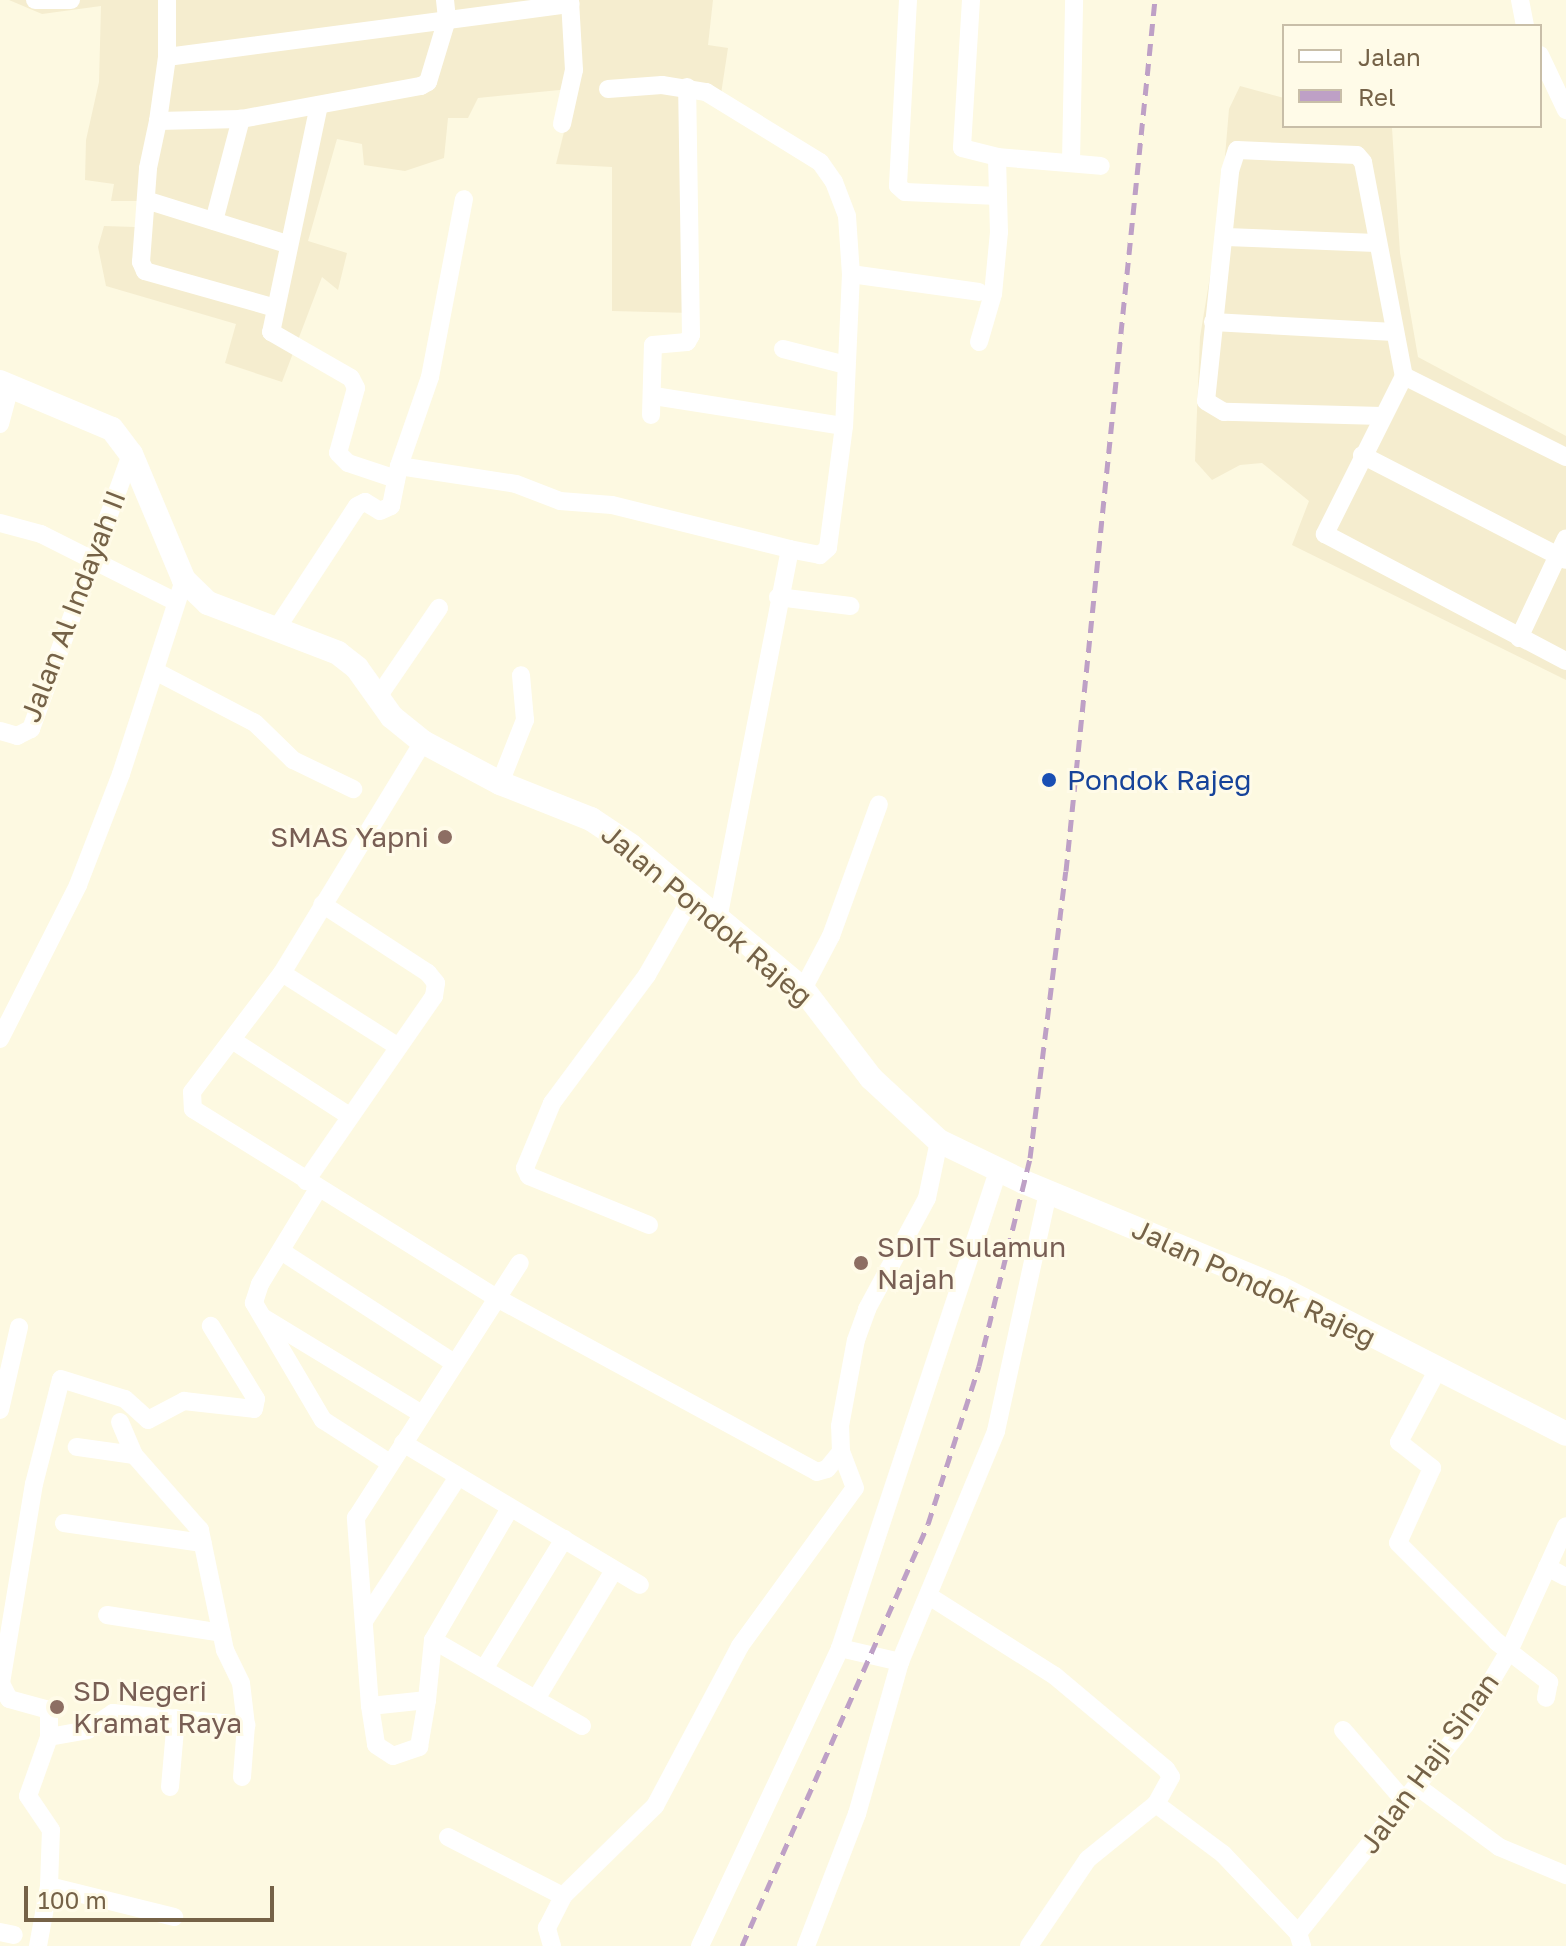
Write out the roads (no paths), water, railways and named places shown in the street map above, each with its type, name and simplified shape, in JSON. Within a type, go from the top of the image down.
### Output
[{"type":"main road","name":"Jalan Pondok Rajeg","points":[[5,384],[97,420],[112,429],[131,454],[179,591],[338,653],[392,717],[423,742],[500,783],[591,819],[803,989],[871,1078],[939,1141],[998,1171],[1280,1288],[1566,1434]]},
{"type":"street","points":[[35,0],[71,0]]},
{"type":"street","points":[[167,0],[167,57],[148,168],[149,201],[141,262],[145,271],[272,307]]},
{"type":"street","points":[[908,0],[898,186],[905,192],[998,196]]},
{"type":"street","points":[[971,0],[962,148],[997,157],[1101,166]]},
{"type":"street","points":[[1071,162],[1074,0]]},
{"type":"street","points":[[1520,0],[1525,24]]},
{"type":"street","points":[[167,57],[446,9],[570,2],[574,70],[562,124]]},
{"type":"street","points":[[158,121],[241,119],[421,86],[428,82],[446,9]]},
{"type":"street","points":[[1542,59],[1566,109]]},
{"type":"street","points":[[319,105],[272,307],[273,336],[354,382],[338,453],[342,460],[397,473],[516,484],[560,501],[612,505],[820,555],[828,548],[844,426],[851,274],[847,216],[834,182],[820,162],[781,134],[687,87],[608,89]]},
{"type":"street","points":[[651,415],[654,396],[653,345],[687,342],[691,335],[687,87]]},
{"type":"street","points":[[214,221],[241,119]]},
{"type":"street","points":[[1382,416],[1216,410],[1205,395],[1226,237],[1231,165],[1243,147],[1357,155],[1363,162],[1376,243],[1404,376],[1325,534],[1566,661]]},
{"type":"street","points":[[979,342],[1000,252],[997,157]]},
{"type":"street","points":[[275,631],[357,506],[365,502],[386,509],[430,377],[464,199]]},
{"type":"street","points":[[149,201],[287,244]]},
{"type":"street","points":[[1226,237],[1376,243]]},
{"type":"street","points":[[851,274],[979,292]]},
{"type":"street","points":[[1213,322],[1394,332]]},
{"type":"street","points":[[783,349],[846,365]]},
{"type":"street","points":[[1404,376],[1566,457]]},
{"type":"street","points":[[0,424],[5,384]]},
{"type":"street","points":[[654,396],[844,426]]},
{"type":"street","name":"Jalan Al Indayah II","points":[[0,731],[17,736],[31,729],[131,454]]},
{"type":"street","points":[[1362,455],[1562,558]]},
{"type":"street","points":[[0,524],[41,534],[95,560],[179,591],[157,672],[78,885],[0,1039]]},
{"type":"street","points":[[1519,638],[1562,558],[1566,538]]},
{"type":"street","points":[[718,921],[778,597],[790,549]]},
{"type":"street","points":[[778,597],[850,606]]},
{"type":"street","points":[[378,697],[439,608]]},
{"type":"street","points":[[157,672],[255,723],[293,760],[353,789]]},
{"type":"street","points":[[500,783],[525,720],[521,675]]},
{"type":"street","points":[[423,742],[282,973],[192,1092],[193,1109],[495,1297],[817,1472],[827,1469],[841,1452]]},
{"type":"street","points":[[803,989],[831,936],[879,804]]},
{"type":"street","points":[[649,1225],[529,1176],[525,1168],[552,1103],[647,975],[690,900]]},
{"type":"street","points":[[322,904],[428,973],[436,983],[434,996],[348,1115],[281,1251],[260,1284],[254,1303],[323,1420],[390,1463]]},
{"type":"street","points":[[282,973],[397,1046]]},
{"type":"street","points":[[232,1040],[348,1115]]},
{"type":"street","points":[[552,1946],[547,1928],[563,1896],[655,1806],[740,1646],[855,1488],[841,1452],[840,1426],[856,1340],[867,1309],[927,1198],[939,1141]]},
{"type":"street","points":[[700,1946],[840,1648],[998,1171]]},
{"type":"street","points":[[806,1946],[857,1814],[900,1662],[996,1431],[1048,1192]]},
{"type":"street","points":[[281,1251],[454,1363]]},
{"type":"street","points":[[510,1508],[433,1640],[419,1747],[393,1756],[376,1745],[370,1706],[356,1518],[495,1297],[520,1263]]},
{"type":"street","points":[[259,1315],[422,1414]]},
{"type":"street","points":[[38,1946],[49,1886],[51,1830],[28,1796],[49,1737],[49,1710],[9,1699],[1,1683],[34,1484],[61,1379],[125,1399],[148,1420],[184,1401],[254,1409],[256,1399],[211,1326]]},
{"type":"street","points":[[0,1410],[19,1327]]},
{"type":"street","points":[[1438,1369],[1399,1442],[1432,1468],[1398,1543],[1509,1651],[1549,1682],[1546,1698]]},
{"type":"street","points":[[120,1422],[134,1455],[200,1530],[222,1633],[241,1683],[246,1725],[242,1777]]},
{"type":"street","points":[[403,1443],[640,1585]]},
{"type":"street","points":[[77,1447],[134,1455]]},
{"type":"street","points":[[364,1621],[458,1477]]},
{"type":"street","points":[[64,1523],[203,1543]]},
{"type":"street","name":"Jalan Haji Sinan","points":[[1300,1939],[1465,1725],[1509,1651],[1566,1526]]},
{"type":"street","points":[[484,1669],[564,1539]]},
{"type":"street","points":[[1547,1567],[1566,1577]]},
{"type":"street","points":[[536,1699],[614,1570]]},
{"type":"street","points":[[929,1596],[1055,1676],[1166,1769],[1171,1777],[1156,1804],[1088,1859],[1029,1946]]},
{"type":"street","points":[[107,1615],[222,1633]]},
{"type":"street","points":[[433,1640],[582,1726]]},
{"type":"street","points":[[840,1648],[900,1662]]},
{"type":"street","points":[[370,1706],[427,1700]]},
{"type":"street","points":[[49,1737],[95,1727],[113,1713],[246,1725]]},
{"type":"street","points":[[170,1787],[176,1718]]},
{"type":"street","points":[[1343,1730],[1406,1803]]},
{"type":"street","points":[[1418,1787],[1499,1847],[1566,1875]]},
{"type":"street","points":[[1156,1804],[1223,1854],[1300,1939]]},
{"type":"street","points":[[448,1837],[563,1896]]},
{"type":"street","points":[[49,1886],[174,1917]]},
{"type":"railway","points":[[742,1946],[928,1524],[979,1366],[1030,1158],[1066,871],[1155,0]]},
{"type":"place","name":"Pondok Rajeg","points":[[1049,780]]},
{"type":"place","name":"SMAS Yapni","points":[[445,837]]},
{"type":"place","name":"SDIT Sulamun Najah","points":[[861,1263]]},
{"type":"place","name":"SD Negeri Kramat Raya","points":[[57,1707]]}]
